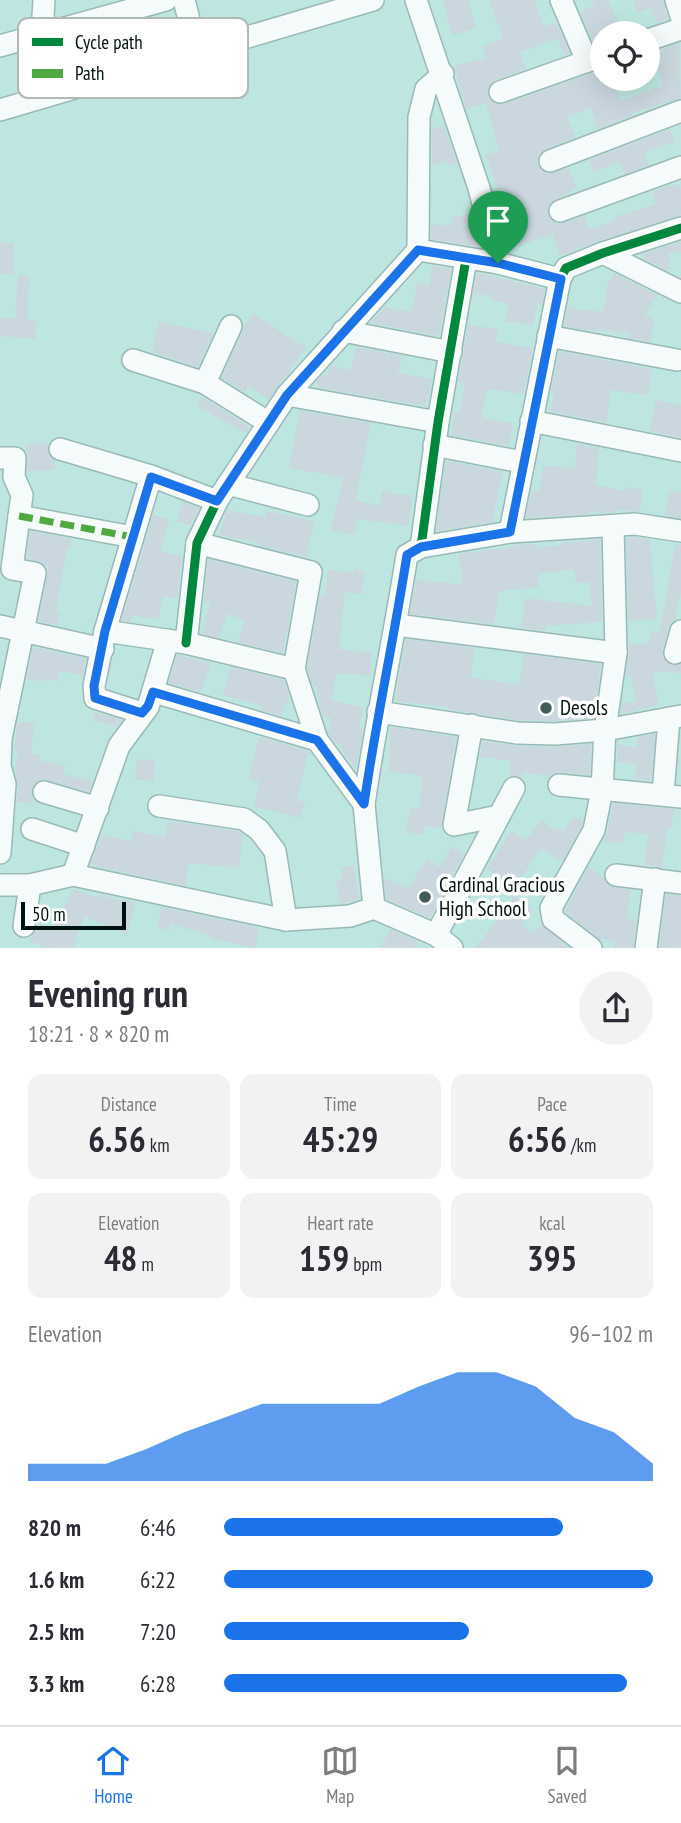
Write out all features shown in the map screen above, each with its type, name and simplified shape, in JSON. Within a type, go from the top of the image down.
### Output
[{"type":"street","points":[[43,18],[44,0]]},
{"type":"street","points":[[248,36],[373,0]]},
{"type":"street","points":[[416,0],[479,188],[498,263]]},
{"type":"street","points":[[561,0],[590,52]]},
{"type":"street","points":[[676,0],[681,16]]},
{"type":"street","points":[[108,18],[178,1],[187,18]]},
{"type":"street","points":[[660,36],[681,29]]},
{"type":"street","points":[[0,46],[18,41]]},
{"type":"street","points":[[500,92],[590,60]]},
{"type":"street","points":[[73,875],[119,746],[148,706],[177,642],[197,543],[223,493],[287,395],[418,250],[419,117],[426,89],[443,74]]},
{"type":"street","points":[[0,110],[40,98]]},
{"type":"street","points":[[550,161],[681,111]]},
{"type":"street","points":[[561,211],[681,167]]},
{"type":"street","points":[[510,532],[548,336],[566,268],[681,228]]},
{"type":"street","points":[[418,250],[498,263],[561,279]]},
{"type":"street","points":[[603,253],[681,292]]},
{"type":"street","points":[[421,547],[434,445],[466,259]]},
{"type":"street","points":[[205,383],[231,326]]},
{"type":"street","points":[[343,331],[451,352]]},
{"type":"street","points":[[548,336],[677,360]]},
{"type":"street","points":[[133,360],[205,383],[269,423]]},
{"type":"street","points":[[287,395],[438,422]]},
{"type":"street","points":[[531,421],[681,451]]},
{"type":"street","points":[[434,445],[522,462]]},
{"type":"street","points":[[60,449],[151,477],[223,493],[308,505]]},
{"type":"street","points":[[0,458],[15,458],[14,478],[22,495],[12,569],[35,573],[1,739],[0,766],[5,784],[0,853]]},
{"type":"street","points":[[142,713],[95,698],[94,686],[104,640],[151,477]]},
{"type":"street","points":[[19,516],[133,537]]},
{"type":"street","points":[[374,908],[364,804],[407,555],[421,547],[510,532],[635,524],[681,531]]},
{"type":"street","points":[[590,948],[553,919],[551,908],[594,830],[602,790],[605,730],[616,653],[613,526]]},
{"type":"street","points":[[197,543],[312,572],[294,669],[317,740],[364,804]]},
{"type":"street","points":[[396,625],[616,653]]},
{"type":"street","points":[[0,626],[104,640],[177,642],[294,669]]},
{"type":"street","points":[[676,653],[681,631]]},
{"type":"street","points":[[153,692],[317,740]]},
{"type":"street","points":[[378,712],[517,733],[555,734],[605,730],[675,717],[672,795],[559,785]]},
{"type":"street","points":[[472,725],[454,825],[499,816]]},
{"type":"street","points":[[0,885],[30,885],[73,875],[286,920],[350,916],[374,908],[444,941],[514,788]]},
{"type":"street","points":[[44,792],[98,808]]},
{"type":"street","points":[[159,806],[244,819],[259,830],[275,851],[286,920]]},
{"type":"street","points":[[32,829],[84,846]]},
{"type":"street","points":[[616,875],[681,883]]},
{"type":"street","points":[[646,948],[655,879]]},
{"type":"street","points":[[24,926],[30,885]]},
{"type":"building","points":[[443,0],[468,0],[476,28],[452,35]]},
{"type":"building","points":[[489,0],[535,0],[544,26],[556,22],[570,53],[564,55],[558,38],[520,52],[526,69],[495,80],[487,89],[488,97],[497,105],[590,74],[590,91],[617,91],[621,101],[647,91],[660,91],[660,86],[663,85],[660,76],[660,50],[679,43],[681,98],[632,113],[633,115],[598,129],[590,108],[567,117],[576,137],[545,149],[539,153],[537,160],[538,166],[547,174],[569,168],[577,188],[550,203],[548,216],[557,224],[585,216],[590,229],[615,221],[614,217],[656,204],[652,192],[677,183],[679,188],[681,187],[681,215],[560,256],[552,234],[518,246],[512,229],[504,231],[497,206],[503,204],[486,155],[499,150],[486,103],[466,109],[454,66],[486,58],[482,47],[503,38]]},
{"type":"building","points":[[592,0],[608,0],[618,21],[590,21],[590,34],[580,11],[594,5]]},
{"type":"building","points":[[633,0],[663,0],[668,19],[656,21],[651,8],[637,13]]},
{"type":"building","points":[[444,126],[457,163],[448,166],[446,161],[432,165],[432,129]]},
{"type":"building","points":[[670,129],[675,141],[644,153],[649,165],[624,174],[619,162],[593,172],[589,160]]},
{"type":"building","points":[[472,213],[480,244],[473,246],[431,239],[431,224],[453,226],[451,218]]},
{"type":"building","points":[[681,242],[681,252],[668,254],[668,271],[644,259],[642,254]]},
{"type":"building","points":[[0,243],[14,243],[14,274],[0,275]]},
{"type":"building","points":[[432,266],[451,269],[439,336],[371,323],[385,307],[412,312],[417,283],[430,285]]},
{"type":"building","points":[[477,273],[545,289],[542,305],[537,304],[533,325],[505,321],[508,303],[473,293]]},
{"type":"building","points":[[614,273],[657,295],[645,316],[654,318],[651,342],[628,338],[629,334],[564,326],[568,308],[603,312],[605,289]]},
{"type":"building","points":[[18,275],[30,276],[27,319],[36,320],[35,339],[0,336],[0,318],[15,318]]},
{"type":"building","points":[[253,313],[306,348],[269,399],[249,386],[245,392],[222,378]]},
{"type":"building","points":[[159,322],[213,333],[198,367],[152,352]]},
{"type":"building","points":[[468,325],[498,329],[496,342],[533,348],[524,394],[487,389],[482,418],[513,423],[509,446],[451,435],[455,411],[460,412],[465,383],[458,382]]},
{"type":"building","points":[[356,347],[402,356],[398,373],[432,379],[425,406],[317,387],[318,380],[324,374],[327,375],[331,366],[351,370]]},
{"type":"building","points":[[559,351],[652,369],[648,395],[611,390],[606,423],[551,412],[554,391],[551,391]]},
{"type":"building","points":[[202,397],[250,427],[246,433],[197,406]]},
{"type":"building","points":[[656,400],[681,405],[681,438],[649,431]]},
{"type":"building","points":[[300,411],[371,423],[356,500],[380,506],[382,491],[413,496],[408,526],[358,519],[354,535],[331,530],[343,478],[289,468]]},
{"type":"building","points":[[48,443],[47,453],[55,461],[55,470],[27,471],[25,444]]},
{"type":"building","points":[[577,444],[599,448],[596,485],[625,491],[626,487],[643,490],[640,512],[617,510],[602,513],[590,510],[589,514],[526,518],[531,491],[539,492],[543,465],[575,469]]},
{"type":"building","points":[[446,461],[503,472],[492,522],[436,531]]},
{"type":"building","points":[[670,490],[681,492],[681,518],[665,515]]},
{"type":"building","points":[[183,502],[198,508],[191,526],[176,521]]},
{"type":"building","points":[[227,510],[265,517],[267,511],[314,521],[307,557],[259,545],[260,543],[218,535]]},
{"type":"building","points":[[153,515],[169,520],[160,552],[182,556],[178,596],[163,596],[158,620],[132,615],[131,622],[122,620]]},
{"type":"building","points":[[30,531],[71,539],[56,611],[59,612],[58,625],[39,621],[48,569],[43,563],[27,558]]},
{"type":"building","points":[[626,538],[650,540],[657,619],[628,621]]},
{"type":"building","points":[[600,539],[602,622],[546,626],[546,631],[521,628],[525,598],[592,606],[589,582],[576,583],[574,569],[538,574],[539,587],[501,591],[494,624],[410,614],[416,580],[463,584],[458,554],[514,545],[535,544],[536,548]]},
{"type":"building","points":[[675,544],[681,545],[681,591],[675,620],[668,628],[662,656],[671,665],[681,664],[681,673],[652,671],[659,705],[621,714],[622,703],[636,702],[631,677],[626,677],[629,643],[648,644],[651,631],[660,632]]},
{"type":"building","points":[[208,559],[296,582],[283,653],[238,642],[244,620],[227,614],[219,638],[203,634],[210,602],[204,601]]},
{"type":"building","points":[[354,569],[365,571],[362,594],[345,592],[339,649],[372,653],[370,676],[336,673],[332,701],[363,707],[359,728],[363,729],[356,768],[342,751],[342,744],[336,743],[329,734],[330,717],[323,716],[317,687],[314,687],[307,668],[320,595],[325,596],[328,570],[354,573]]},
{"type":"building","points":[[406,639],[474,648],[471,677],[517,685],[524,654],[601,664],[593,718],[518,720],[448,707],[395,701]]},
{"type":"building","points":[[33,647],[86,659],[83,675],[60,671],[58,681],[27,679]]},
{"type":"building","points":[[177,655],[211,663],[201,692],[169,683]]},
{"type":"building","points":[[231,667],[284,680],[289,696],[282,716],[261,710],[263,706],[223,695]]},
{"type":"building","points":[[94,712],[122,720],[117,726],[92,721]]},
{"type":"building","points":[[18,722],[34,723],[31,753],[40,755],[39,760],[65,766],[63,774],[92,781],[89,792],[42,779],[32,788],[31,804],[17,802],[18,784],[15,772],[18,750],[14,750]]},
{"type":"building","points":[[390,727],[456,737],[441,828],[425,826],[423,835],[406,832],[410,808],[419,809],[422,776],[389,772]]},
{"type":"building","points":[[655,734],[651,781],[635,779],[636,764],[617,762],[617,745],[637,747],[638,737]]},
{"type":"building","points":[[259,737],[308,751],[297,800],[305,802],[301,818],[254,806],[260,782],[249,780]]},
{"type":"building","points":[[482,741],[516,746],[591,744],[590,775],[560,772],[550,776],[523,773],[522,778],[509,776],[511,761],[480,757]]},
{"type":"building","points":[[137,759],[155,760],[154,781],[135,780]]},
{"type":"building","points":[[613,803],[674,809],[671,829],[667,829],[662,867],[644,865],[648,834],[625,832],[623,844],[603,842]]},
{"type":"building","points":[[575,816],[582,821],[582,825],[562,861],[541,848],[515,887],[487,869],[511,831],[526,840],[541,820],[556,831],[558,828],[563,832]]},
{"type":"building","points":[[168,821],[239,831],[243,835],[239,868],[189,863],[186,886],[90,865],[102,834],[131,842],[133,831],[165,837]]},
{"type":"building","points":[[451,847],[464,853],[430,918],[386,899],[384,878],[408,888],[427,860],[441,867]]},
{"type":"building","points":[[354,865],[359,899],[340,904],[336,881],[342,880],[341,868]]},
{"type":"building","points":[[589,867],[604,878],[609,886],[631,890],[627,919],[636,920],[633,948],[614,948],[615,941],[600,939],[565,912]]},
{"type":"building","points":[[73,889],[98,898],[99,894],[121,901],[136,902],[127,934],[84,916],[73,948],[48,948],[30,941],[38,923],[53,929],[60,909],[63,910]]},
{"type":"building","points":[[666,894],[681,896],[681,948],[659,948]]},
{"type":"building","points":[[515,895],[532,910],[522,926],[534,934],[542,924],[569,948],[476,948]]},
{"type":"building","points":[[162,907],[260,928],[255,948],[210,938],[210,935],[170,924],[169,930],[157,927]]},
{"type":"building","points":[[390,929],[419,942],[416,948],[381,948]]},
{"type":"marked path","points":[[19,516],[133,537]]},
{"type":"cycle path","points":[[186,643],[197,543],[217,501],[287,395],[418,250],[498,263],[560,279],[566,268],[681,228]]},
{"type":"cycle path","points":[[364,804],[407,555],[421,547],[438,422],[466,259]]},
{"type":"place","name":"Desols","points":[[546,708]]},
{"type":"place","name":"Cardinal Gracious High School","points":[[425,897]]},
{"type":"route","points":[[418,250],[498,263],[561,279],[510,532],[421,547],[407,555],[364,804],[317,740],[153,692],[142,713],[95,698],[94,686],[105,631],[151,477],[217,501],[287,395],[418,250]]}]
